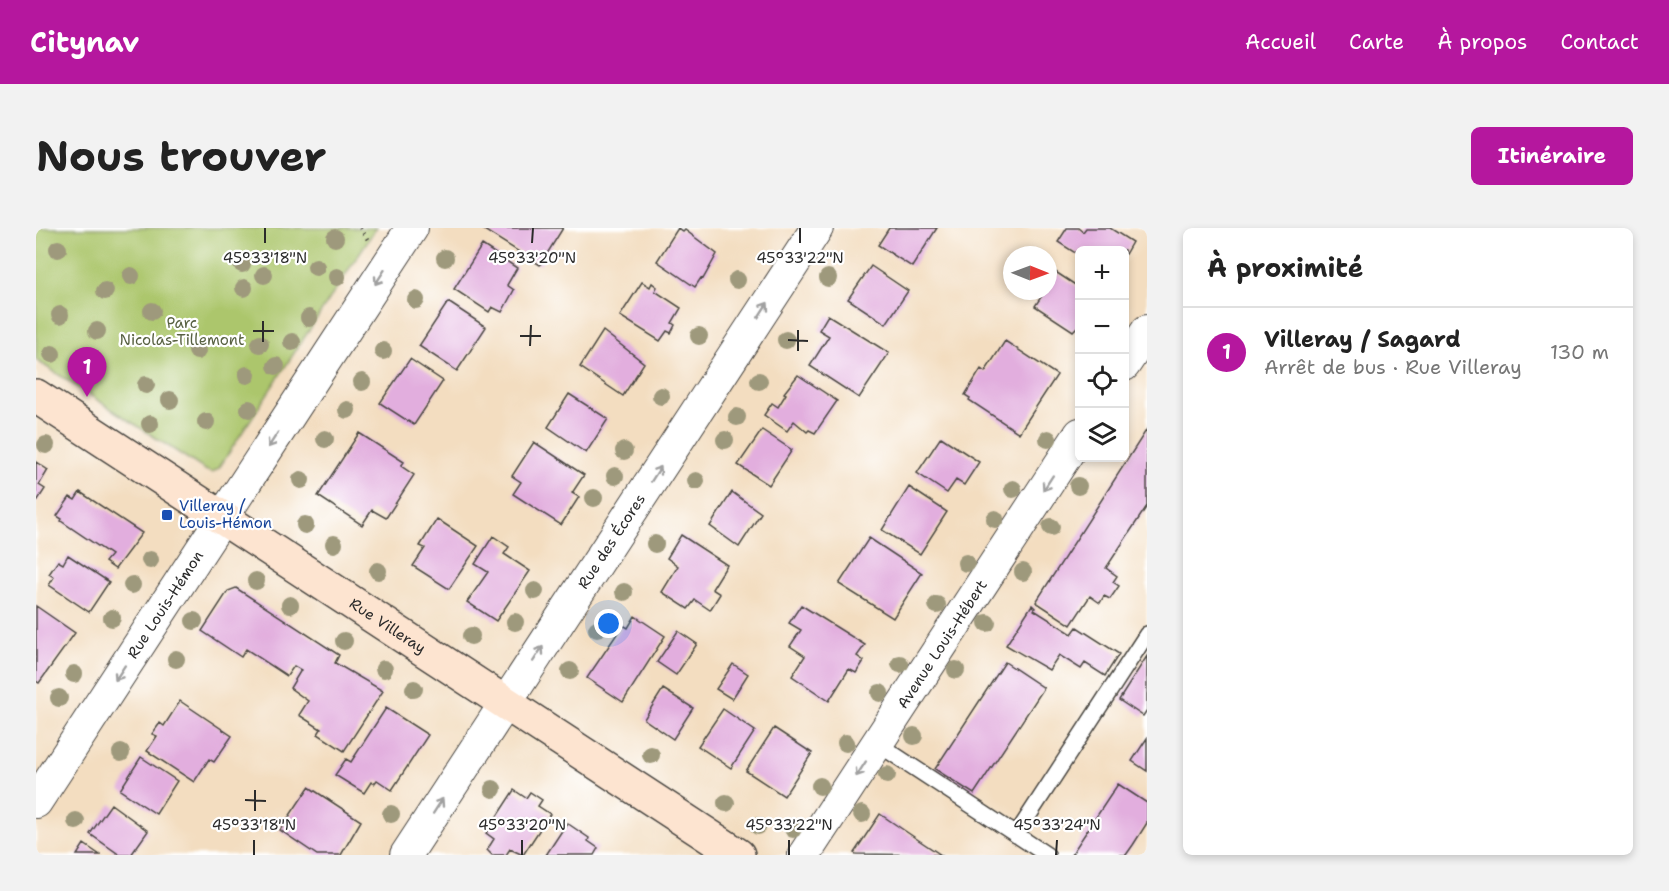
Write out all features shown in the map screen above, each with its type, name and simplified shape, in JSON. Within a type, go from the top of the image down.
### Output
[{"type":"street","name":"Rue Louis-Hémon","points":[[36,802],[412,228]]},
{"type":"street","name":"Rue des Écores","points":[[406,855],[817,228]]},
{"type":"street","points":[[1129,359],[1147,331]]},
{"type":"street","name":"Rue Villeray","points":[[36,396],[738,855]]},
{"type":"street","name":"Avenue Louis-Hébert","points":[[804,855],[1075,442]]},
{"type":"lane","points":[[1016,835],[1147,634]]},
{"type":"lane","points":[[878,744],[1047,855]]},
{"type":"path","points":[[360,228],[370,243]]},
{"type":"green space","name":"Parc Nicolas-Tillemont","points":[[36,228],[376,228],[219,468],[212,473],[36,360]]},
{"type":"building","points":[[485,228],[563,228],[540,265],[484,230]]},
{"type":"building","points":[[678,228],[683,232],[685,230],[717,254],[703,279],[701,278],[695,287],[657,261]]},
{"type":"building","points":[[889,228],[937,228],[912,267],[878,245]]},
{"type":"building","points":[[1067,228],[1078,228],[1083,232],[1086,228],[1110,228],[1132,242],[1129,247],[1075,246],[1075,253],[1058,242]]},
{"type":"building","points":[[482,245],[517,268],[507,285],[514,290],[502,312],[492,307],[489,312],[454,289]]},
{"type":"building","points":[[871,266],[908,291],[886,324],[848,299]]},
{"type":"building","points":[[1057,273],[1075,285],[1075,329],[1073,331],[1035,306],[1039,300],[1057,300]]},
{"type":"building","points":[[642,282],[650,287],[652,283],[657,287],[655,291],[681,308],[672,323],[675,325],[671,333],[667,331],[660,341],[620,316]]},
{"type":"building","points":[[448,302],[486,327],[457,371],[419,346]]},
{"type":"building","points":[[828,315],[889,353],[859,398],[810,366],[829,336],[819,330]]},
{"type":"building","points":[[603,331],[644,363],[623,396],[580,367]]},
{"type":"building","points":[[1005,341],[1057,375],[1019,433],[965,395],[981,369],[985,372]]},
{"type":"building","points":[[410,359],[443,381],[414,425],[380,403]]},
{"type":"building","points":[[798,375],[837,401],[815,433],[809,430],[807,432],[794,421],[787,431],[764,415],[772,403],[778,407],[786,394],[784,393]]},
{"type":"building","points":[[569,394],[608,419],[586,453],[548,427]]},
{"type":"building","points":[[1147,429],[1147,506],[1106,568],[1117,576],[1113,582],[1119,586],[1110,599],[1104,596],[1100,603],[1090,596],[1071,625],[1036,602],[1126,462],[1129,462],[1129,457]]},
{"type":"building","points":[[762,430],[792,450],[769,485],[738,465]]},
{"type":"building","points":[[359,433],[404,462],[401,466],[414,475],[386,518],[372,510],[362,525],[318,496]]},
{"type":"building","points":[[941,437],[979,462],[964,485],[956,480],[947,493],[917,473]]},
{"type":"building","points":[[534,442],[584,475],[572,493],[579,497],[561,525],[513,494],[521,482],[512,476]]},
{"type":"building","points":[[36,462],[48,470],[39,485],[45,489],[36,503]]},
{"type":"building","points":[[909,487],[947,512],[920,554],[882,530]]},
{"type":"building","points":[[80,492],[142,533],[115,569],[105,562],[111,555],[57,516],[70,497],[75,500]]},
{"type":"building","points":[[732,492],[761,513],[739,547],[710,526]]},
{"type":"building","points":[[437,519],[478,546],[449,589],[413,566],[425,548],[420,546]]},
{"type":"building","points":[[681,535],[727,565],[712,589],[720,594],[710,610],[695,600],[688,609],[662,592],[678,566],[667,558]]},
{"type":"building","points":[[493,536],[509,547],[504,554],[530,571],[496,621],[467,602],[488,572],[475,564]]},
{"type":"building","points":[[869,538],[922,573],[893,618],[839,584]]},
{"type":"building","points":[[68,555],[109,582],[89,612],[49,585],[54,577],[49,574],[58,561],[63,564]]},
{"type":"building","points":[[236,588],[339,655],[335,663],[383,691],[344,751],[318,734],[321,729],[299,715],[308,701],[290,688],[301,670],[294,666],[287,676],[246,649],[241,657],[202,631],[228,591]]},
{"type":"building","points":[[801,605],[865,645],[857,656],[864,661],[856,673],[849,669],[829,701],[792,676],[805,656],[790,646],[801,630],[789,623]]},
{"type":"building","points":[[1032,605],[1034,610],[1072,634],[1077,627],[1119,654],[1105,676],[1085,663],[1081,669],[1059,655],[1049,670],[1006,645]]},
{"type":"building","points":[[36,606],[75,633],[39,683],[36,681]]},
{"type":"building","points":[[635,616],[665,636],[623,702],[587,678],[623,625],[628,628]]},
{"type":"building","points":[[678,631],[697,644],[676,675],[657,662]]},
{"type":"building","points":[[1147,656],[1147,710],[1143,716],[1119,700]]},
{"type":"building","points":[[1005,662],[1044,688],[974,794],[935,769]]},
{"type":"building","points":[[733,664],[748,674],[732,699],[716,689]]},
{"type":"building","points":[[663,689],[693,708],[673,739],[644,719]]},
{"type":"building","points":[[180,701],[232,736],[214,762],[209,759],[194,782],[147,751],[157,736],[152,734],[160,723],[164,726]]},
{"type":"building","points":[[386,708],[428,735],[392,790],[377,780],[374,784],[371,782],[364,793],[335,775],[346,759],[351,762]]},
{"type":"building","points":[[723,709],[755,731],[731,768],[698,746]]},
{"type":"building","points":[[774,728],[812,753],[784,796],[746,771]]},
{"type":"building","points":[[1147,738],[1147,771],[1132,761]]},
{"type":"building","points":[[141,757],[177,781],[156,814],[120,790]]},
{"type":"building","points":[[1118,784],[1147,803],[1147,823],[1133,845],[1126,855],[1071,855]]},
{"type":"building","points":[[309,787],[361,821],[341,855],[317,855],[280,830]]},
{"type":"building","points":[[514,790],[526,798],[530,792],[542,800],[538,806],[550,814],[523,855],[510,849],[506,855],[492,855],[487,850],[494,839],[486,833]]},
{"type":"building","points":[[111,804],[148,831],[131,855],[120,855],[90,834]]},
{"type":"building","points":[[880,814],[941,855],[854,853]]},
{"type":"building","points":[[567,823],[589,838],[588,841],[598,848],[594,855],[546,855]]},
{"type":"building","points":[[84,844],[100,855],[77,855]]},
{"type":"place","name":"Villeray / Sagard","points":[[87,397]]},
{"type":"place","name":"Villeray / Louis-Hémon","points":[[167,515]]}]
